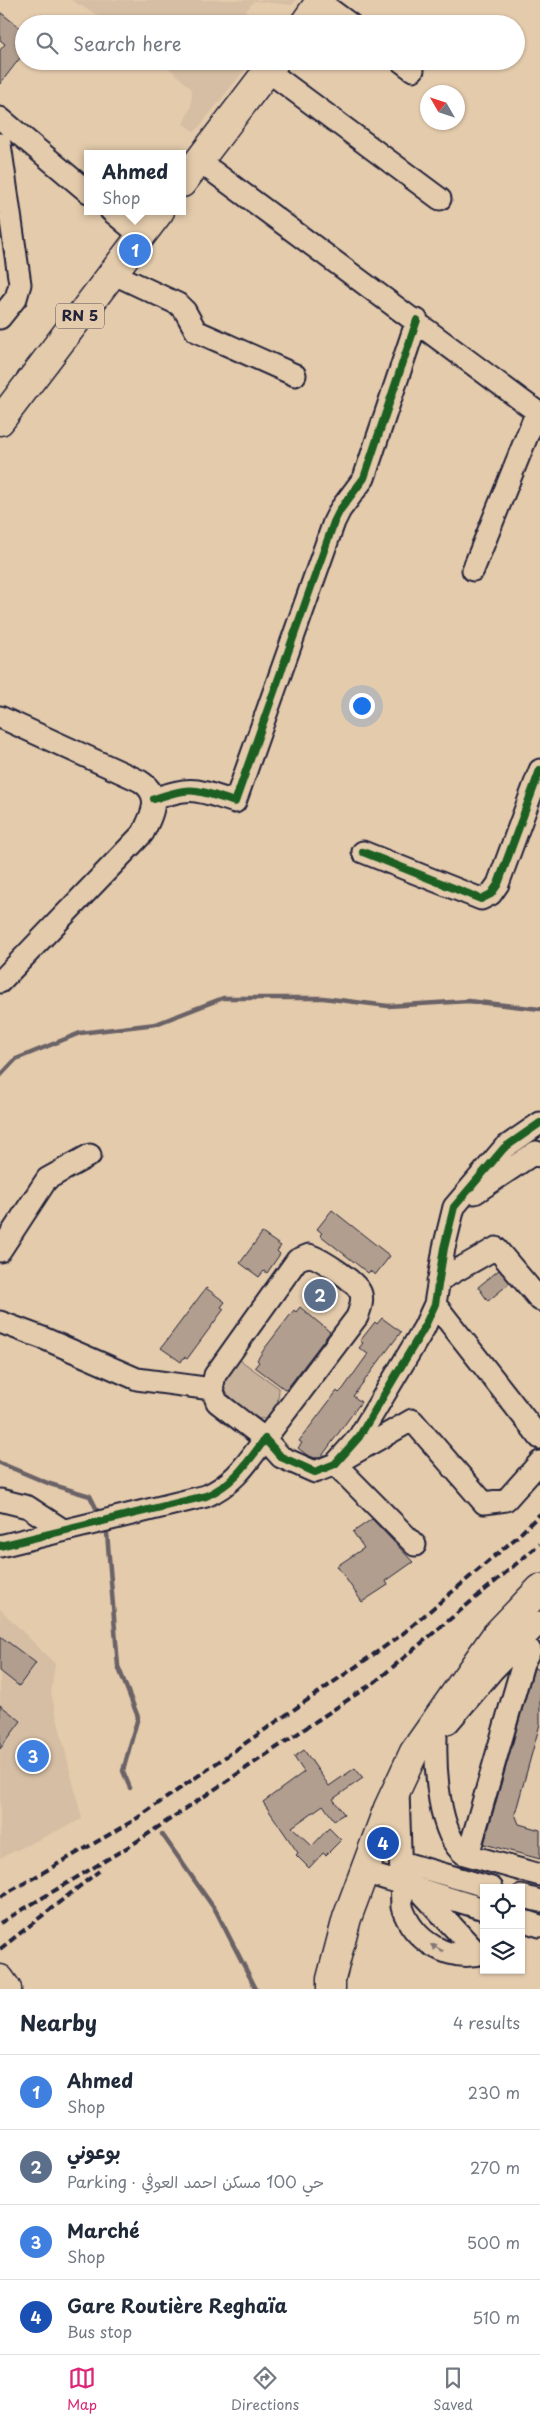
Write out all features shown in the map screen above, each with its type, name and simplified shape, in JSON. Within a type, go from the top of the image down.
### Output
[{"type":"main road","points":[[311,15],[321,1]]},
{"type":"main road","points":[[186,178],[269,70]]},
{"type":"main road","name":"RN 5","points":[[0,422],[157,215]]},
{"type":"main road","points":[[331,1989],[331,1979],[347,1918],[388,1808],[425,1745],[521,1646],[540,1589]]},
{"type":"main road","points":[[0,1980],[7,1989]]},
{"type":"street","points":[[321,1],[339,15]]},
{"type":"street","points":[[277,70],[440,199]]},
{"type":"street","points":[[0,118],[84,189]]},
{"type":"street","points":[[0,144],[20,284],[16,298],[0,318]]},
{"type":"street","points":[[199,161],[417,320],[538,412],[473,570]]},
{"type":"street","points":[[116,215],[140,236]]},
{"type":"street","points":[[112,273],[178,304],[185,310],[196,331],[295,375]]},
{"type":"street","points":[[154,799],[182,789],[197,790],[235,802],[334,522],[340,510],[364,478],[417,320]]},
{"type":"street","points":[[0,717],[140,781],[149,787],[154,799],[151,817],[143,833],[0,982]]},
{"type":"street","points":[[363,852],[481,899],[491,894],[498,884],[540,770]]},
{"type":"street","points":[[335,1464],[359,1437],[424,1328],[434,1304],[454,1206],[504,1148],[540,1123]]},
{"type":"street","points":[[454,1206],[536,1152],[540,1156]]},
{"type":"street","points":[[0,1251],[47,1179],[90,1155]]},
{"type":"street","points":[[438,1281],[496,1248],[540,1300]]},
{"type":"street","points":[[0,1546],[206,1496],[220,1490],[240,1473],[265,1439],[357,1317],[362,1304],[361,1292],[352,1282],[320,1259],[309,1255],[297,1260],[215,1375],[212,1389],[217,1402],[265,1439],[281,1457],[315,1472],[335,1464],[412,1420],[484,1503],[506,1500],[540,1462]]},
{"type":"street","points":[[434,1304],[540,1438]]},
{"type":"street","points":[[0,1322],[43,1338],[137,1379],[212,1389]]},
{"type":"street","points":[[335,1464],[415,1545]]},
{"type":"street","points":[[0,1500],[28,1507],[72,1528]]},
{"type":"street","points":[[0,1518],[28,1507]]},
{"type":"street","points":[[468,1855],[523,1663],[521,1646],[540,1622]]},
{"type":"street","points":[[425,1745],[437,1778],[451,1838],[457,1848],[468,1855],[540,1875]]},
{"type":"street","points":[[398,1791],[401,1862],[410,1886],[480,1953]]},
{"type":"street","points":[[401,1862],[480,1885]]},
{"type":"street","points":[[364,1872],[480,1908]]},
{"type":"street","points":[[410,1886],[402,1907],[407,1922],[425,1941],[440,1951],[472,1956],[480,1954]]},
{"type":"street","points":[[525,1897],[540,1901]]},
{"type":"street","points":[[458,1900],[480,1921]]},
{"type":"shaded area","points":[[71,0],[296,0],[292,5],[254,1],[243,15],[97,15]]},
{"type":"shaded area","points":[[171,70],[244,70],[195,132],[183,124],[191,107],[192,89]]},
{"type":"shaded area","points":[[240,1360],[279,1388],[277,1404],[268,1418],[263,1419],[253,1416],[223,1390],[223,1381]]},
{"type":"shaded area","points":[[0,1609],[55,1664],[51,1693],[82,1819],[0,1858]]},
{"type":"building","points":[[0,12],[15,24],[15,64],[0,84],[0,50],[5,44],[0,40]]},
{"type":"building","points":[[332,1210],[390,1256],[375,1275],[370,1271],[368,1273],[320,1235],[322,1233],[317,1229]]},
{"type":"building","points":[[262,1233],[281,1246],[277,1251],[280,1254],[267,1273],[264,1271],[259,1277],[240,1263]]},
{"type":"building","points":[[499,1270],[510,1283],[488,1301],[478,1287]]},
{"type":"building","points":[[206,1288],[225,1302],[221,1307],[224,1309],[187,1359],[184,1357],[181,1362],[161,1348]]},
{"type":"building","points":[[300,1307],[330,1332],[286,1390],[255,1367],[265,1348],[294,1310],[296,1312]]},
{"type":"building","points":[[382,1318],[401,1332],[353,1396],[361,1402],[322,1456],[315,1458],[307,1455],[298,1448],[302,1443],[299,1441],[337,1391],[339,1393],[343,1389],[368,1354],[359,1348],[363,1343],[360,1341],[375,1322],[377,1324]]},
{"type":"building","points":[[372,1519],[413,1562],[386,1581],[388,1585],[362,1602],[337,1566],[364,1548],[353,1532]]},
{"type":"building","points":[[0,1636],[36,1663],[19,1686],[0,1671]]},
{"type":"building","points":[[534,1668],[540,1670],[540,1724],[515,1814],[519,1824],[540,1830],[540,1859],[484,1844]]},
{"type":"building","points":[[0,1705],[21,1721],[0,1749]]},
{"type":"building","points":[[304,1750],[329,1786],[355,1768],[363,1778],[333,1799],[344,1814],[334,1820],[323,1805],[292,1827],[312,1846],[329,1828],[341,1840],[326,1855],[323,1853],[309,1868],[296,1855],[298,1853],[263,1802],[304,1772],[294,1757]]},
{"type":"waterway","points":[[0,1076],[16,1059],[80,1033],[156,1024],[223,998],[323,998],[388,1006],[468,1001],[540,1009]]},
{"type":"waterway","points":[[0,1463],[50,1484],[90,1496],[100,1516]]},
{"type":"waterway","points":[[104,1526],[107,1533],[118,1666],[138,1717],[123,1771],[130,1788]]},
{"type":"waterway","points":[[162,1834],[216,1911],[256,1989]]},
{"type":"railway","points":[[0,1897],[133,1821],[400,1636],[516,1538],[540,1514]]},
{"type":"railway","points":[[0,1923],[133,1844],[376,1681],[540,1544]]},
{"type":"railway","points":[[0,1949],[99,1871]]},
{"type":"cycle path","points":[[154,799],[178,792],[195,791],[212,794],[235,802],[334,522],[340,510],[364,478],[417,320]]},
{"type":"cycle path","points":[[363,852],[481,899],[491,894],[498,884],[540,770]]},
{"type":"cycle path","points":[[0,1546],[206,1496],[232,1479],[265,1439],[281,1457],[315,1472],[335,1464],[359,1437],[424,1328],[435,1304],[444,1248],[454,1207],[504,1148],[540,1123]]},
{"type":"place","name":"Ahmed","points":[[135,250]]},
{"type":"place","name":"بوعوني","points":[[320,1295]]},
{"type":"place","name":"Marché","points":[[33,1756]]},
{"type":"place","name":"Gare Routière Reghaïa","points":[[383,1843]]}]
